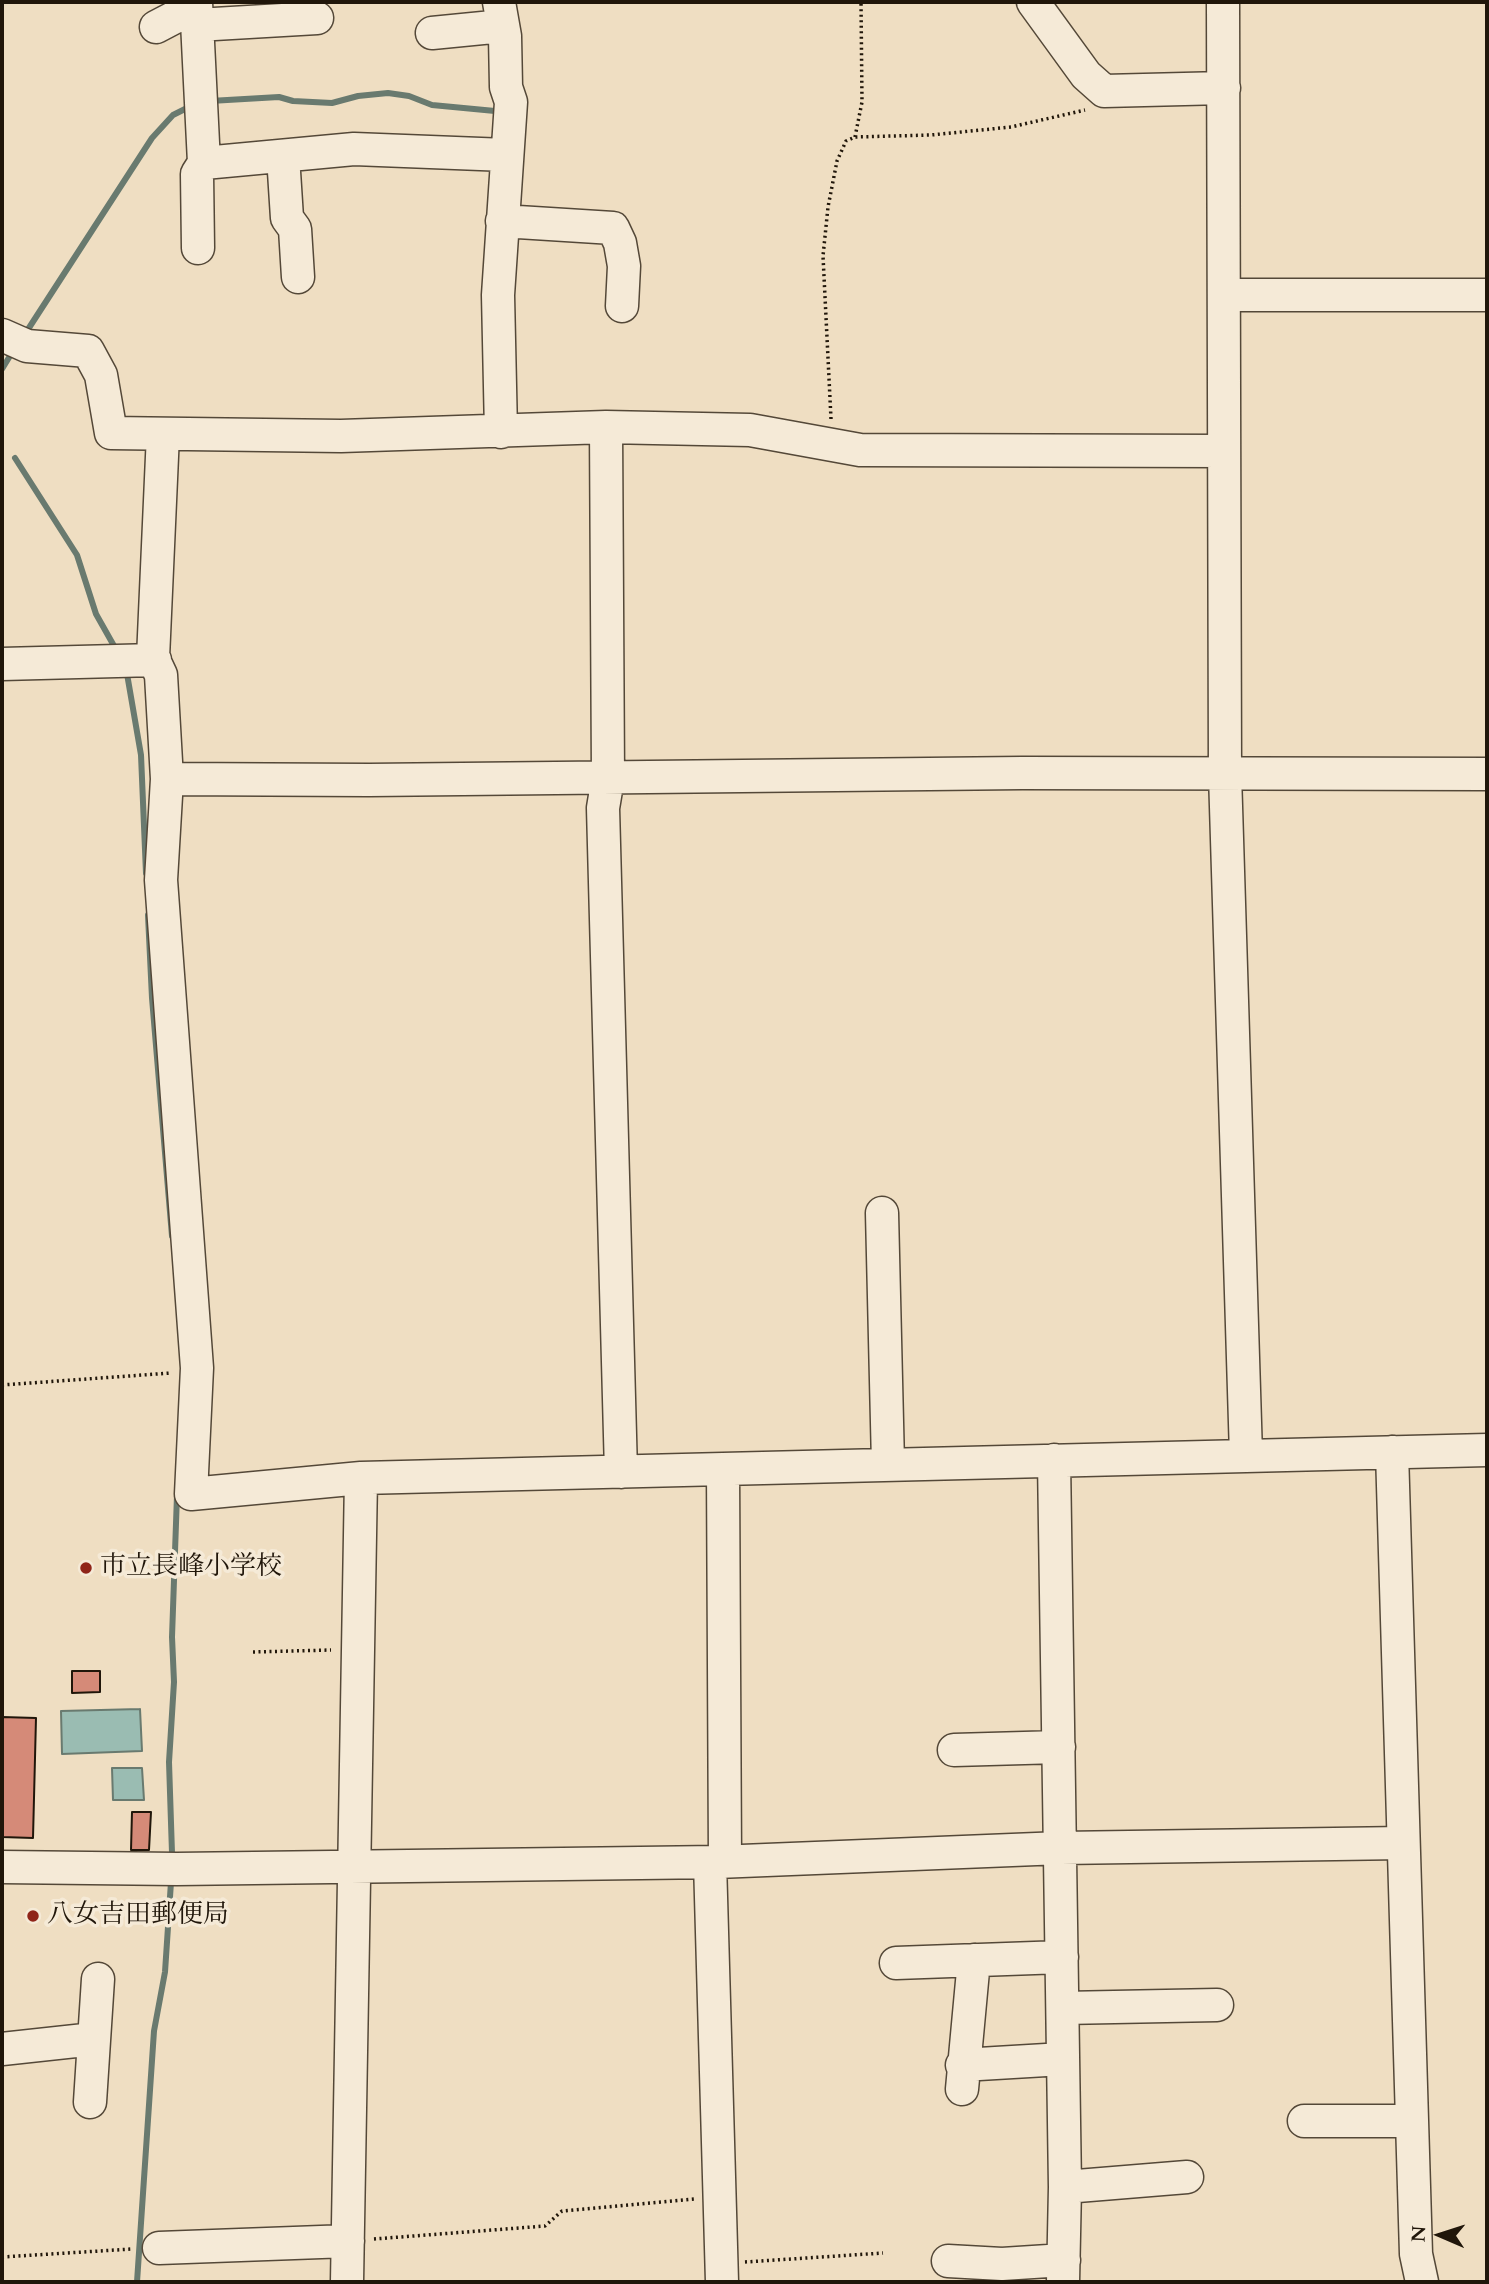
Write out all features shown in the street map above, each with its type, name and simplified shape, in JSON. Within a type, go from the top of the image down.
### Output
[{"type":"street","points":[[1033,2],[1070,56],[1104,91],[1224,88]]},
{"type":"street","points":[[1223,2],[1225,774],[1246,1455]]},
{"type":"street","points":[[156,27],[196,11],[317,18]]},
{"type":"street","points":[[196,11],[204,163],[197,174],[198,248]]},
{"type":"street","points":[[432,33],[501,14],[506,87],[511,102],[498,295],[501,432]]},
{"type":"street","points":[[204,163],[354,149],[506,155]]},
{"type":"street","points":[[283,156],[287,218],[295,229],[299,277]]},
{"type":"street","points":[[502,221],[613,228],[620,243],[624,266],[622,306]]},
{"type":"street","points":[[1224,295],[1487,295]]},
{"type":"street","points":[[2,335],[27,346],[88,351],[101,375],[111,433],[341,436],[606,427],[750,430],[860,450],[1224,451]]},
{"type":"street","points":[[606,427],[608,778],[603,808],[621,1472]]},
{"type":"street","points":[[163,434],[155,660],[161,675],[167,779],[160,880],[197,1368],[191,1494],[361,1478],[1487,1450]]},
{"type":"street","points":[[2,664],[155,660]]},
{"type":"street","points":[[167,779],[1022,773],[1487,774]]},
{"type":"street","points":[[882,1213],[888,1464]]},
{"type":"street","points":[[1392,1452],[1416,2255],[1422,2282]]},
{"type":"street","points":[[948,2261],[1063,2271],[1065,2187],[1054,1460]]},
{"type":"street","points":[[722,2272],[719,2196],[718,1862],[723,1469]]},
{"type":"street","points":[[347,2282],[361,1478]]},
{"type":"street","points":[[954,1750],[1059,1747]]},
{"type":"street","points":[[2,1867],[355,1867],[718,1862],[1061,1848],[1403,1843]]},
{"type":"street","points":[[896,1963],[1062,1957]]},
{"type":"street","points":[[974,1960],[962,2077],[1063,2059]]},
{"type":"street","points":[[90,2102],[98,1979]]},
{"type":"street","points":[[1063,2008],[1217,2005]]},
{"type":"street","points":[[2,2049],[94,2039]]},
{"type":"street","points":[[1304,2121],[1412,2121]]},
{"type":"street","points":[[1065,2187],[1187,2177]]},
{"type":"street","points":[[159,2248],[348,2241]]},
{"type":"path","points":[[855,137],[862,102],[861,2]]},
{"type":"path","points":[[835,445],[823,256],[828,207],[837,161],[846,141],[855,137],[931,135],[1011,127],[1084,112],[1101,88]]},
{"type":"path","points":[[2,1385],[176,1372]]},
{"type":"path","points":[[253,1652],[359,1649]]},
{"type":"path","points":[[348,2241],[545,2227],[562,2211],[719,2196]]},
{"type":"path","points":[[2,2258],[159,2248]]},
{"type":"path","points":[[722,2272],[770,2262],[883,2253]]},
{"type":"water","points":[[140,1709],[142,1751],[62,1754],[61,1711]]},
{"type":"water","points":[[112,1768],[142,1768],[144,1800],[113,1800]]},
{"type":"building","points":[[72,1671],[100,1671],[100,1692],[72,1693]]},
{"type":"building","points":[[2,1717],[36,1718],[33,1838],[2,1837]]},
{"type":"building","points":[[132,1812],[151,1812],[149,1850],[131,1850]]},
{"type":"waterway","points":[[210,101],[279,97],[293,101],[332,103],[358,96],[388,93],[409,96],[432,105],[495,111]]},
{"type":"waterway","points":[[25,334],[152,138],[173,115],[193,105]]},
{"type":"waterway","points":[[2,369],[13,351]]},
{"type":"waterway","points":[[15,458],[77,555],[96,614],[118,653]]},
{"type":"waterway","points":[[126,668],[141,755],[146,873]]},
{"type":"waterway","points":[[148,915],[152,998],[172,1236]]},
{"type":"waterway","points":[[172,1853],[169,1762],[174,1682],[172,1637],[177,1495]]},
{"type":"waterway","points":[[137,2282],[154,2031],[165,1972],[171,1882]]},
{"type":"place","name":"市立長峰小学校","points":[[86,1568]]},
{"type":"place","name":"八女吉田郵便局","points":[[33,1916]]}]
